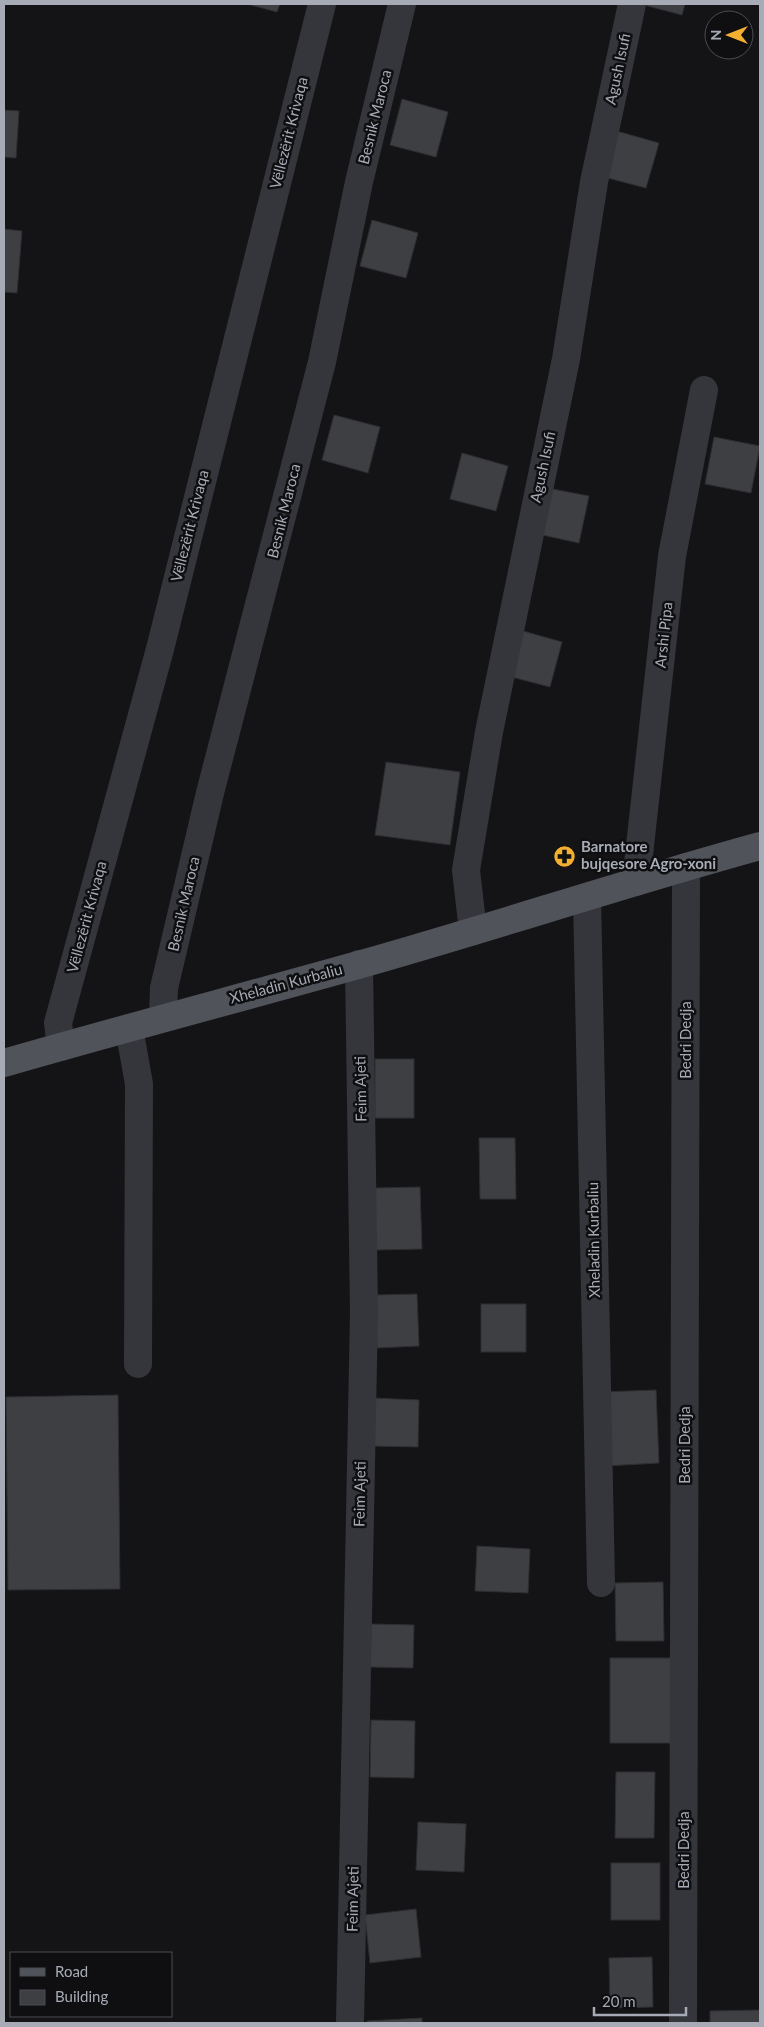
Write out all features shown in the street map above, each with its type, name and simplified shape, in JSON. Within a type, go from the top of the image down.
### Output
[{"type":"main road","name":"Xheladin Kurbaliu","points":[[4,1063],[163,1017],[359,964],[686,866],[760,846]]},
{"type":"street","name":"Vëllezërit Krivaqa","points":[[61,1047],[58,1023],[162,639],[322,4]]},
{"type":"street","name":"Besnik Maroca","points":[[163,1017],[164,988],[210,793],[322,362],[359,182],[402,4]]},
{"type":"street","name":"Agush Isufi","points":[[473,931],[466,870],[489,732],[566,359],[594,182],[632,4]]},
{"type":"street","name":"Arshi Pipa","points":[[636,882],[672,556],[704,390]]},
{"type":"street","name":"Bedri Dedja","points":[[683,2023],[686,866]]},
{"type":"street","name":"Xheladin Kurbaliu","points":[[586,897],[601,1582]]},
{"type":"street","name":"Feim Ajeti","points":[[350,2023],[364,1312],[359,964]]},
{"type":"street","points":[[129,1028],[139,1084],[138,1364]]},
{"type":"building","points":[[247,4],[280,4],[277,12]]},
{"type":"building","points":[[640,4],[685,4],[682,15]]},
{"type":"building","points":[[402,99],[448,112],[436,157],[390,145]]},
{"type":"building","points":[[4,110],[19,111],[16,158],[4,157]]},
{"type":"building","points":[[613,130],[659,143],[646,188],[600,176]]},
{"type":"building","points":[[372,220],[418,233],[406,278],[360,266]]},
{"type":"building","points":[[4,229],[22,231],[17,293],[4,292]]},
{"type":"building","points":[[334,415],[380,427],[368,473],[322,460]]},
{"type":"building","points":[[714,437],[760,446],[751,493],[705,484]]},
{"type":"building","points":[[462,453],[508,466],[496,511],[450,499]]},
{"type":"building","points":[[542,487],[589,496],[579,543],[533,533]]},
{"type":"building","points":[[516,629],[562,642],[550,687],[504,675]]},
{"type":"building","points":[[386,762],[460,772],[450,845],[375,835]]},
{"type":"building","points":[[375,1059],[414,1059],[414,1118],[375,1118]]},
{"type":"building","points":[[479,1138],[515,1138],[516,1199],[480,1199]]},
{"type":"building","points":[[420,1187],[422,1249],[376,1250],[374,1188]]},
{"type":"building","points":[[417,1294],[419,1346],[377,1348],[375,1295]]},
{"type":"building","points":[[481,1304],[526,1304],[526,1352],[481,1352]]},
{"type":"building","points":[[656,1390],[659,1463],[605,1466],[602,1392]]},
{"type":"building","points":[[118,1395],[120,1589],[8,1590],[6,1397]]},
{"type":"building","points":[[373,1398],[419,1400],[418,1447],[372,1446]]},
{"type":"building","points":[[477,1546],[530,1549],[528,1593],[475,1591]]},
{"type":"building","points":[[663,1582],[664,1641],[616,1641],[615,1583]]},
{"type":"building","points":[[371,1624],[414,1625],[413,1668],[370,1667]]},
{"type":"building","points":[[610,1658],[671,1658],[671,1743],[610,1743]]},
{"type":"building","points":[[371,1720],[415,1721],[414,1778],[370,1777]]},
{"type":"building","points":[[616,1772],[655,1772],[654,1838],[615,1838]]},
{"type":"building","points":[[418,1822],[466,1824],[464,1872],[416,1870]]},
{"type":"building","points":[[611,1863],[660,1863],[660,1920],[611,1920]]},
{"type":"building","points":[[416,1909],[421,1957],[370,1963],[365,1915]]},
{"type":"building","points":[[652,1957],[653,2007],[610,2008],[609,1958]]},
{"type":"building","points":[[760,2010],[760,2023],[710,2023],[710,2011]]},
{"type":"building","points":[[422,2018],[422,2023],[367,2023],[367,2021]]},
{"type":"place","name":"Barnatore bujqesore Agro-xoni","points":[[565,856]]}]
